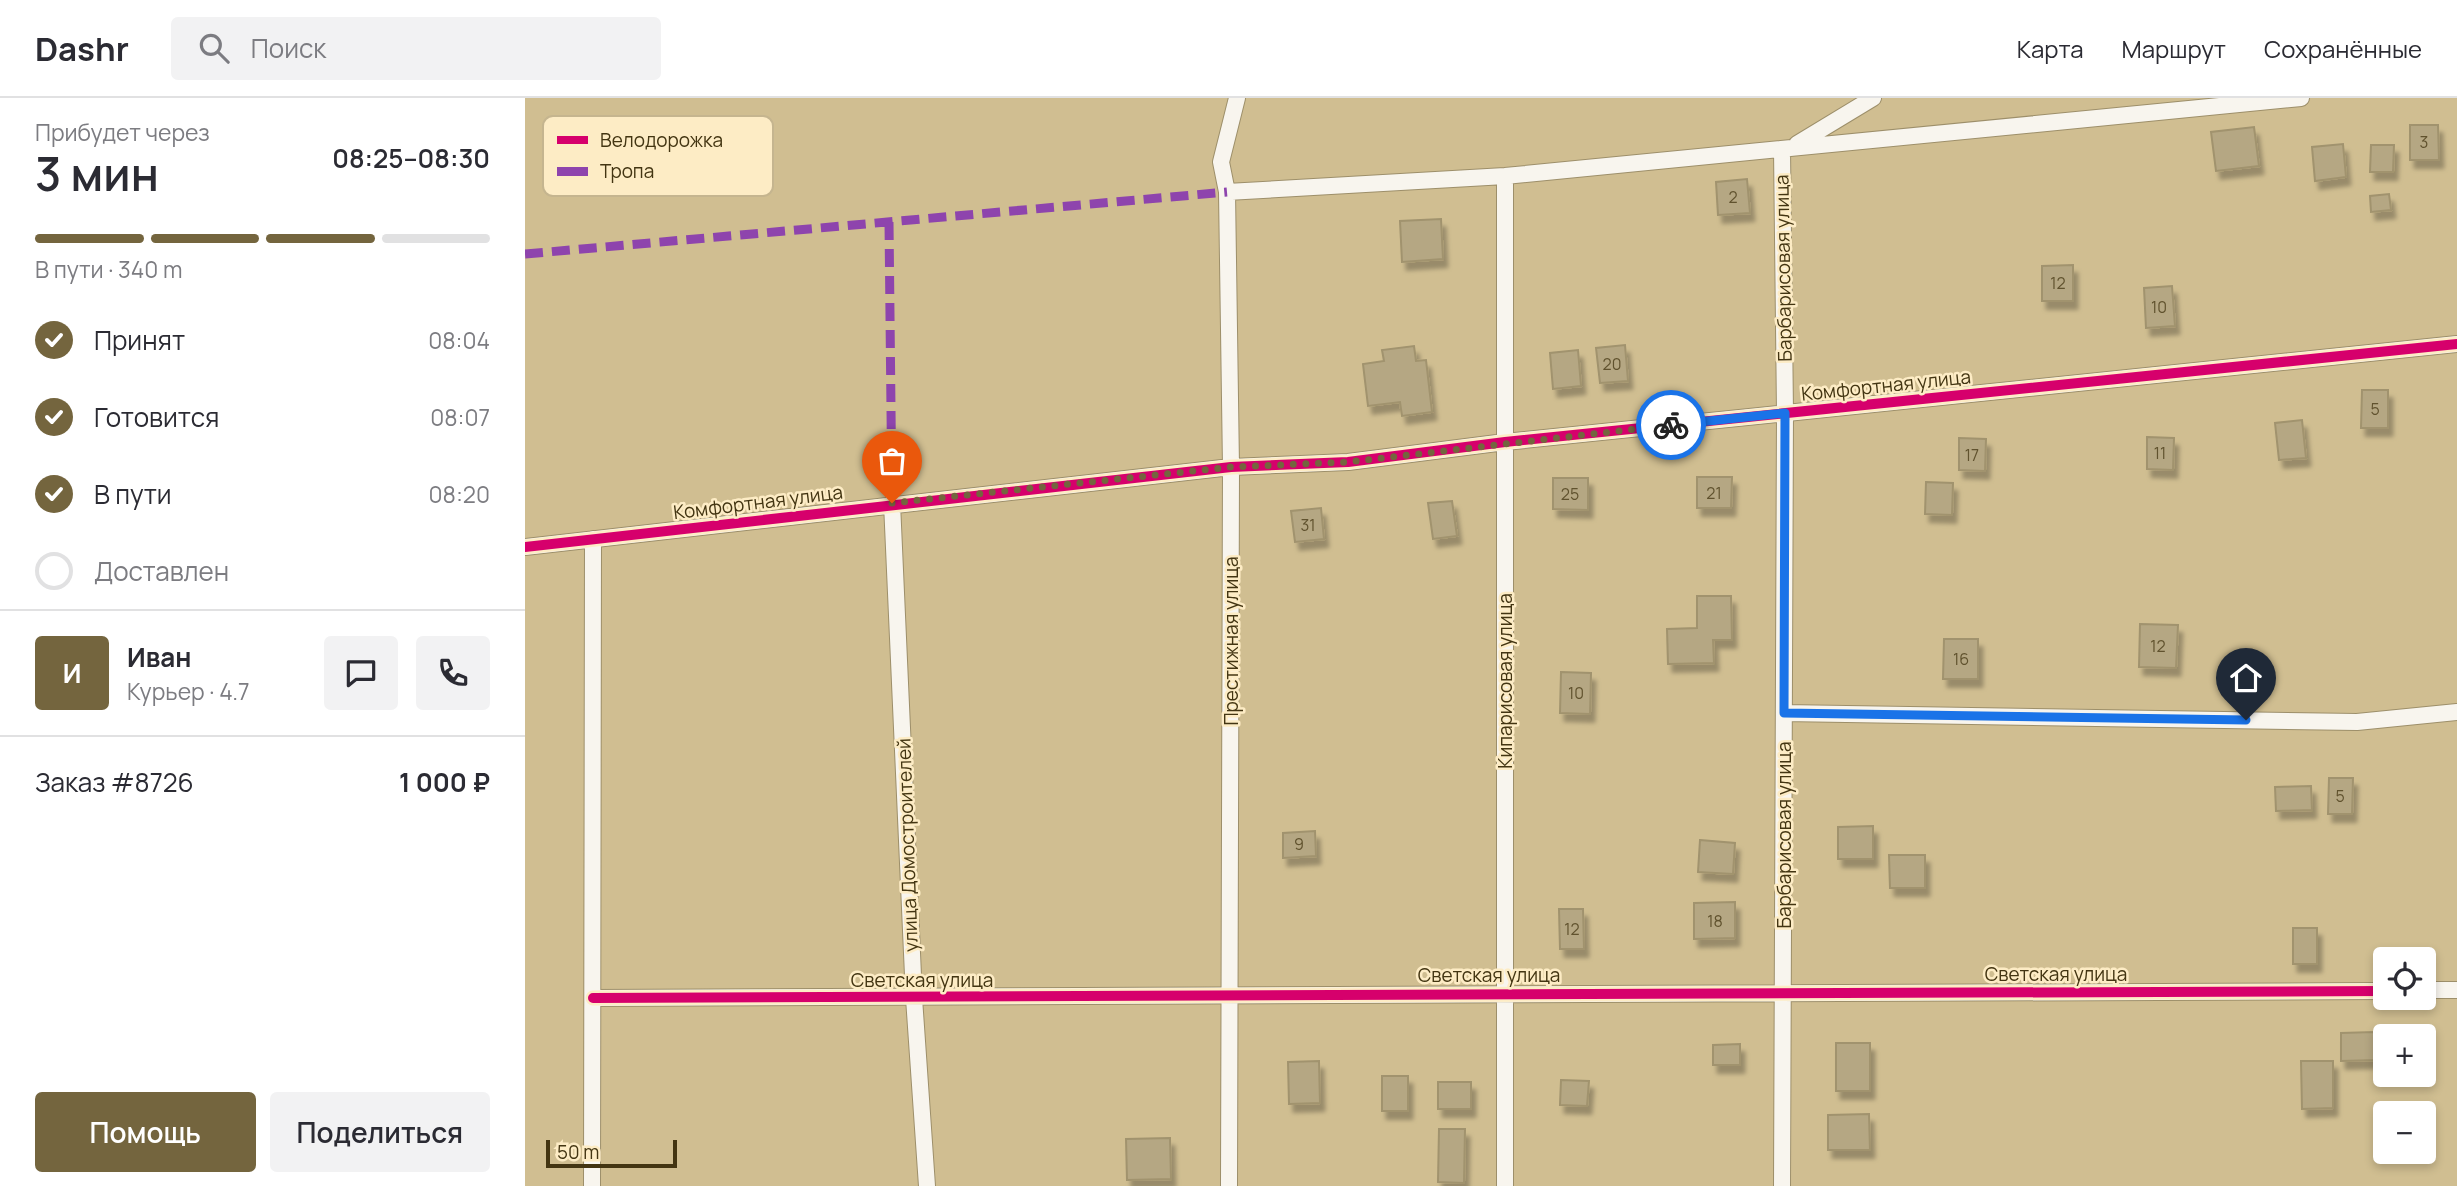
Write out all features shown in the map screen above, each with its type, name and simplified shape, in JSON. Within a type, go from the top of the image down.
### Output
[{"type":"street","name":"Престижная улица","points":[[1229,1186],[1231,467],[1227,192],[1221,162],[1237,98]]},
{"type":"street","points":[[1787,148],[1873,98]]},
{"type":"street","points":[[1227,192],[1505,176],[2196,103],[2301,98]]},
{"type":"street","name":"Барбарисовая улица","points":[[1783,1186],[1787,148]]},
{"type":"street","name":"Кипарисовая улица","points":[[1505,176],[1505,1186]]},
{"type":"street","name":"Комфортная улица","points":[[525,547],[892,503],[1231,467],[1348,462],[1505,442],[2457,344]]},
{"type":"street","name":"улица Домостроителей","points":[[892,503],[914,998],[927,1186]]},
{"type":"street","points":[[592,1186],[593,539]]},
{"type":"street","points":[[1784,713],[2357,722],[2457,712]]},
{"type":"street","name":"Светская улица","points":[[593,998],[2373,990]]},
{"type":"street","points":[[2436,990],[2457,990]]},
{"type":"building","points":[[2410,125],[2438,125],[2439,160],[2410,160]]},
{"type":"building","points":[[2254,127],[2259,166],[2216,171],[2211,132]]},
{"type":"building","points":[[2343,144],[2346,177],[2315,181],[2312,147]]},
{"type":"building","points":[[2371,145],[2394,145],[2393,172],[2370,172]]},
{"type":"building","points":[[1747,179],[1750,213],[1718,215],[1716,182]]},
{"type":"building","points":[[2389,194],[2391,210],[2371,212],[2370,196]]},
{"type":"building","points":[[1441,219],[1443,259],[1402,262],[1400,221]]},
{"type":"building","points":[[2073,265],[2073,301],[2042,301],[2042,266]]},
{"type":"building","points":[[2172,286],[2175,326],[2146,328],[2144,288]]},
{"type":"building","points":[[1625,345],[1628,381],[1600,383],[1596,348]]},
{"type":"building","points":[[1414,346],[1416,361],[1426,360],[1432,412],[1402,416],[1400,402],[1368,406],[1363,364],[1384,361],[1382,350]]},
{"type":"building","points":[[1578,350],[1581,386],[1553,389],[1550,353]]},
{"type":"building","points":[[2362,390],[2388,390],[2388,428],[2361,428]]},
{"type":"building","points":[[2302,420],[2306,458],[2279,460],[2275,423]]},
{"type":"building","points":[[2147,437],[2174,438],[2173,470],[2147,469]]},
{"type":"building","points":[[1959,438],[1986,439],[1985,471],[1959,470]]},
{"type":"building","points":[[1697,477],[1732,477],[1731,508],[1697,508]]},
{"type":"building","points":[[1553,478],[1588,478],[1588,510],[1553,509]]},
{"type":"building","points":[[1926,482],[1953,483],[1952,515],[1925,514]]},
{"type":"building","points":[[1452,501],[1457,536],[1433,539],[1428,503]]},
{"type":"building","points":[[1321,508],[1324,539],[1295,542],[1291,511]]},
{"type":"building","points":[[1697,596],[1731,596],[1732,640],[1713,640],[1714,663],[1668,664],[1667,629],[1697,628]]},
{"type":"building","points":[[2140,624],[2178,625],[2176,668],[2139,667]]},
{"type":"building","points":[[1944,639],[1978,639],[1978,679],[1943,679]]},
{"type":"building","points":[[1561,672],[1591,673],[1590,714],[1560,713]]},
{"type":"building","points":[[2329,778],[2353,778],[2352,814],[2328,814]]},
{"type":"building","points":[[2311,786],[2312,810],[2276,811],[2275,787]]},
{"type":"building","points":[[1873,826],[1873,859],[1838,859],[1838,827]]},
{"type":"building","points":[[1315,831],[1316,856],[1283,858],[1283,833]]},
{"type":"building","points":[[1700,840],[1735,843],[1733,874],[1698,872]]},
{"type":"building","points":[[1889,855],[1925,855],[1925,888],[1890,888]]},
{"type":"building","points":[[1735,902],[1735,938],[1694,939],[1694,903]]},
{"type":"building","points":[[1559,909],[1583,909],[1584,949],[1560,949]]},
{"type":"building","points":[[2293,928],[2317,928],[2317,964],[2293,964]]},
{"type":"building","points":[[2373,1032],[2373,1060],[2341,1061],[2341,1033]]},
{"type":"building","points":[[1836,1043],[1870,1043],[1870,1091],[1836,1091]]},
{"type":"building","points":[[1740,1044],[1740,1065],[1713,1065],[1713,1045]]},
{"type":"building","points":[[1319,1061],[1320,1103],[1289,1104],[1288,1062]]},
{"type":"building","points":[[2301,1061],[2333,1061],[2333,1108],[2302,1109]]},
{"type":"building","points":[[1382,1076],[1408,1076],[1408,1111],[1382,1111]]},
{"type":"building","points":[[1561,1080],[1589,1081],[1587,1106],[1560,1105]]},
{"type":"building","points":[[1438,1082],[1471,1082],[1471,1109],[1438,1109]]},
{"type":"building","points":[[1869,1114],[1870,1150],[1828,1150],[1828,1115]]},
{"type":"building","points":[[1439,1129],[1465,1129],[1464,1183],[1438,1182]]},
{"type":"building","points":[[1170,1138],[1171,1179],[1127,1180],[1126,1139]]},
{"type":"marked path","points":[[525,254],[1227,192]]},
{"type":"marked path","points":[[889,222],[892,503]]},
{"type":"cycle path","points":[[525,547],[1231,467],[1348,462],[1505,442],[2457,344]]},
{"type":"cycle path","points":[[593,998],[2373,991]]},
{"type":"way so far","points":[[892,503],[1231,467],[1348,462],[1671,425]]},
{"type":"route","points":[[1671,425],[1785,413],[1784,713],[2246,720]]}]
